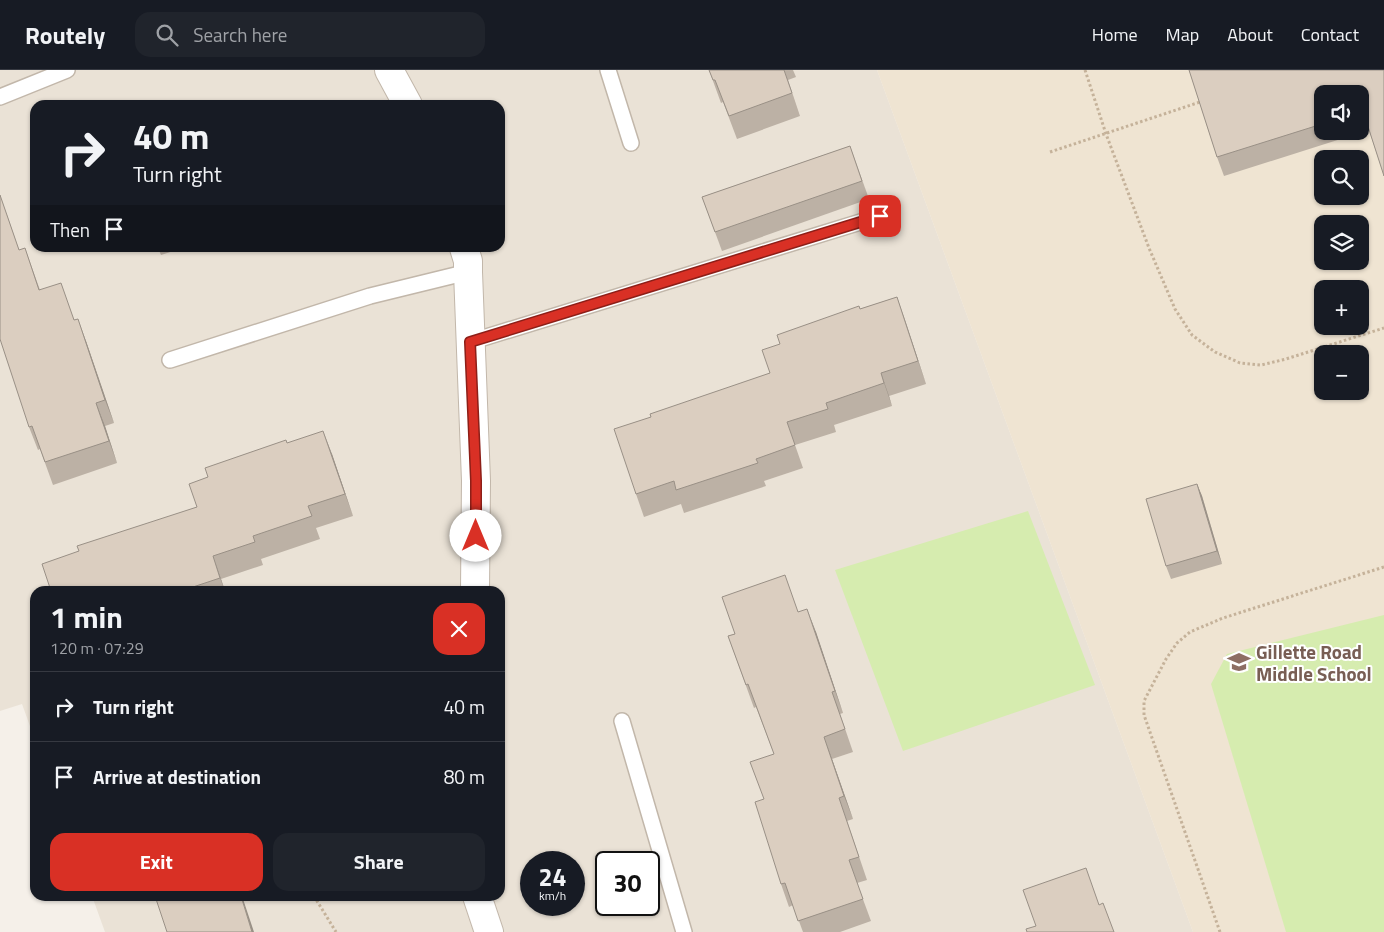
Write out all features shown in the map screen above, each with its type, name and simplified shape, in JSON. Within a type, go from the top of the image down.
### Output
[{"type":"street","points":[[389,70],[405,100]]},
{"type":"street","points":[[466,260],[476,481],[475,586]]},
{"type":"street","points":[[479,901],[489,932]]},
{"type":"lane","points":[[0,97],[68,70]]},
{"type":"lane","points":[[608,70],[631,144]]},
{"type":"lane","points":[[470,342],[880,216]]},
{"type":"lane","points":[[170,360],[370,296],[466,260]]},
{"type":"lane","points":[[622,721],[684,932]]},
{"type":"path","points":[[1085,70],[1106,134],[1149,248],[1175,309],[1192,335],[1215,352],[1240,363],[1261,365],[1384,328]]},
{"type":"path","points":[[1050,152],[1200,102]]},
{"type":"path","points":[[1220,932],[1144,715],[1144,701],[1166,659],[1177,643],[1190,632],[1223,618],[1384,567]]},
{"type":"path","points":[[317,901],[336,932]]},
{"type":"shaded area","points":[[0,70],[877,70],[1193,932],[105,932],[94,901],[505,901],[505,586],[30,586],[30,726],[22,704],[0,711]]},
{"type":"shaded area","name":"Gillette Road Middle School","points":[[877,70],[1384,70],[1384,932],[1193,932]]},
{"type":"green space","points":[[1028,511],[1095,685],[903,751],[835,570]]},
{"type":"green space","points":[[1384,615],[1384,932],[1286,932],[1211,684],[1227,654]]},
{"type":"building","points":[[709,70],[784,70],[792,93],[729,116],[715,80],[713,80]]},
{"type":"building","points":[[1189,70],[1384,70],[1384,176],[1369,130],[1369,85],[1314,85],[1314,127],[1217,157]]},
{"type":"building","points":[[850,146],[862,181],[715,232],[702,197]]},
{"type":"building","points":[[0,195],[19,250],[25,248],[39,290],[61,283],[74,320],[78,319],[105,400],[96,403],[109,441],[45,462],[32,426],[29,427],[0,339]]},
{"type":"building","points":[[897,297],[918,361],[881,373],[884,383],[826,403],[828,409],[787,422],[795,445],[756,459],[758,463],[676,490],[674,481],[636,494],[614,429],[651,417],[650,414],[770,373],[762,350],[780,344],[777,335],[859,306],[860,309]]},
{"type":"building","points":[[323,431],[345,494],[308,506],[312,516],[253,536],[255,542],[213,556],[220,578],[196,586],[49,586],[42,564],[79,551],[77,546],[197,507],[189,484],[208,477],[205,468],[286,440],[287,443]]},
{"type":"building","points":[[1197,484],[1217,551],[1166,566],[1146,499]]},
{"type":"building","points":[[785,575],[798,612],[807,609],[835,691],[832,692],[845,729],[824,737],[844,796],[839,798],[859,857],[849,860],[863,899],[798,921],[785,883],[781,884],[755,802],[764,799],[750,762],[774,754],[728,636],[735,634],[722,597]]},
{"type":"building","points":[[1086,868],[1099,905],[1103,903],[1114,932],[1027,932],[1026,929],[1036,926],[1023,890]]},
{"type":"building","points":[[157,901],[243,901],[252,932],[167,932]]},
{"type":"place","name":"Gillette Road Middle School","points":[[1239,662]]},
{"type":"route","points":[[476,536],[476,481],[470,342],[880,216]]}]
